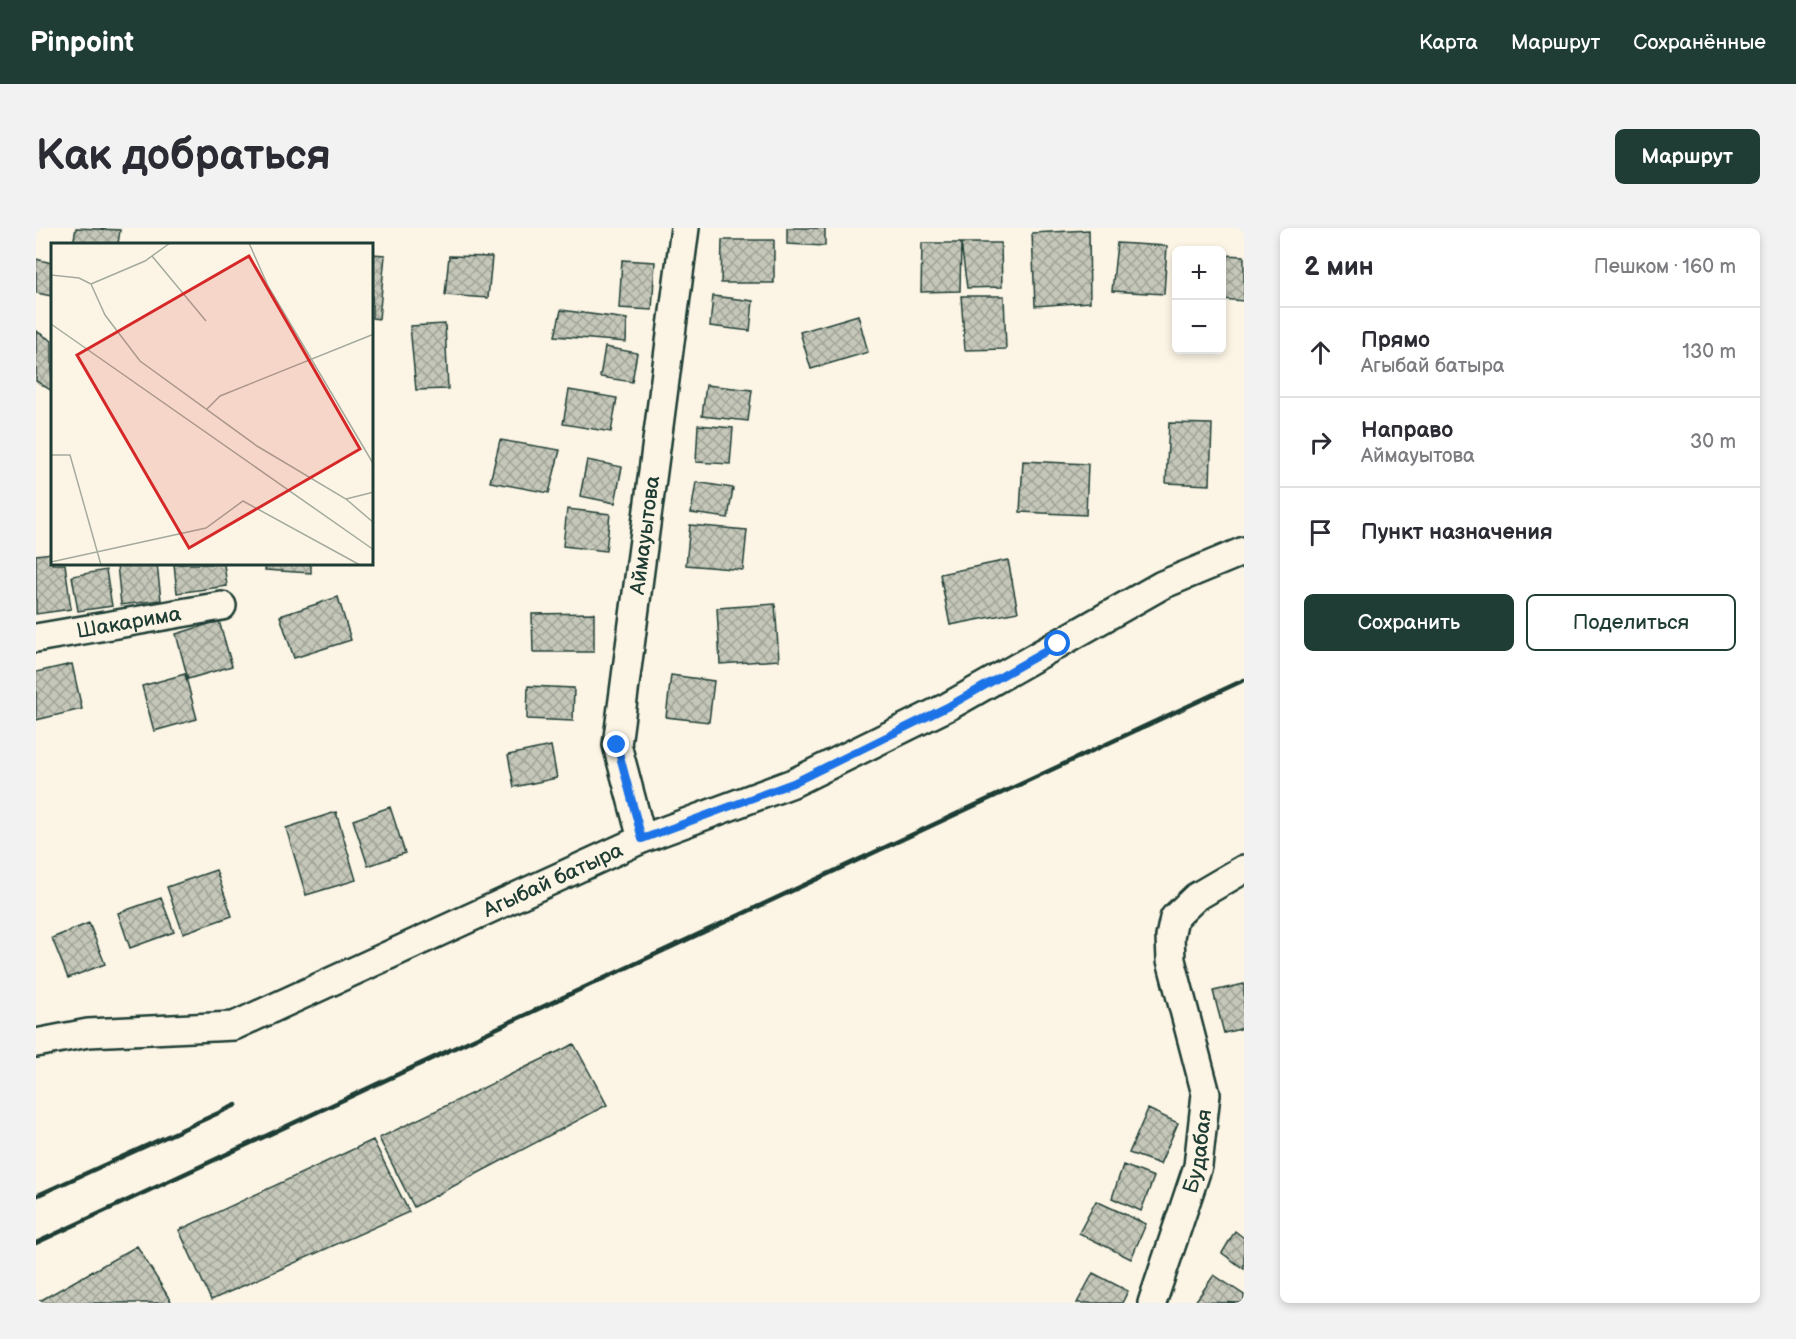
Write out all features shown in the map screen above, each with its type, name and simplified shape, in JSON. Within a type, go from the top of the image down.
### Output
[{"type":"street","name":"Аймауытова","points":[[642,839],[617,745],[685,228]]},
{"type":"street","name":"Агыбай батыра","points":[[36,1043],[88,1033],[234,1026],[642,839],[793,783],[949,706],[1161,585],[1244,551]]},
{"type":"street","name":"Шакарима","points":[[36,638],[222,606]]},
{"type":"street","name":"Будабая","points":[[1152,1303],[1198,1166],[1206,1094],[1171,960],[1170,937],[1174,918],[1196,897],[1244,869]]},
{"type":"building","points":[[76,228],[120,230],[118,243],[73,243]]},
{"type":"building","points":[[787,228],[825,228],[825,246],[787,244]]},
{"type":"building","points":[[1089,230],[1090,302],[1035,306],[1032,233]]},
{"type":"building","points":[[722,240],[774,240],[774,283],[721,283]]},
{"type":"building","points":[[922,243],[961,243],[960,291],[921,292]]},
{"type":"building","points":[[961,243],[1001,243],[1002,287],[967,288]]},
{"type":"building","points":[[1117,243],[1167,246],[1164,294],[1112,291]]},
{"type":"building","points":[[374,254],[385,255],[379,319],[374,318]]},
{"type":"building","points":[[1226,255],[1244,256],[1244,301],[1226,299]]},
{"type":"building","points":[[449,256],[492,257],[488,298],[445,295]]},
{"type":"building","points":[[36,259],[51,263],[51,296],[36,293]]},
{"type":"building","points":[[622,260],[655,262],[652,310],[619,308]]},
{"type":"building","points":[[713,296],[753,301],[750,331],[710,326]]},
{"type":"building","points":[[961,296],[1004,296],[1006,349],[965,350]]},
{"type":"building","points":[[561,310],[627,319],[626,342],[555,336]]},
{"type":"building","points":[[858,315],[868,352],[811,369],[800,332]]},
{"type":"building","points":[[445,324],[448,389],[416,390],[410,326]]},
{"type":"building","points":[[36,331],[51,340],[51,390],[36,381]]},
{"type":"building","points":[[605,347],[637,353],[632,382],[600,377]]},
{"type":"building","points":[[706,385],[752,390],[748,421],[702,416]]},
{"type":"building","points":[[569,390],[617,398],[611,432],[563,424]]},
{"type":"building","points":[[1169,423],[1212,424],[1210,485],[1166,483]]},
{"type":"building","points":[[698,425],[733,428],[730,464],[696,462]]},
{"type":"building","points":[[500,440],[560,450],[549,493],[490,482]]},
{"type":"building","points":[[587,460],[622,467],[615,503],[580,496]]},
{"type":"building","points":[[1023,461],[1088,464],[1086,515],[1020,512]]},
{"type":"building","points":[[696,482],[733,488],[728,518],[691,513]]},
{"type":"building","points":[[567,509],[610,514],[606,551],[563,546]]},
{"type":"building","points":[[690,525],[747,530],[743,570],[686,565]]},
{"type":"building","points":[[51,553],[51,566],[65,566],[71,609],[36,614],[36,555]]},
{"type":"building","points":[[1008,560],[1018,612],[950,625],[940,574]]},
{"type":"building","points":[[117,566],[157,566],[161,600],[121,605]]},
{"type":"building","points":[[174,566],[224,566],[227,586],[177,593]]},
{"type":"building","points":[[266,566],[311,566],[311,573],[265,570]]},
{"type":"building","points":[[106,570],[112,606],[78,611],[72,576]]},
{"type":"building","points":[[338,597],[351,640],[294,658],[280,616]]},
{"type":"building","points":[[775,604],[779,660],[720,664],[717,608]]},
{"type":"building","points":[[594,613],[594,652],[533,652],[532,614]]},
{"type":"building","points":[[219,621],[232,666],[188,679],[176,634]]},
{"type":"building","points":[[72,664],[82,709],[36,720],[36,672]]},
{"type":"building","points":[[185,674],[197,719],[154,731],[142,686]]},
{"type":"building","points":[[671,675],[714,681],[709,722],[666,717]]},
{"type":"building","points":[[528,686],[574,688],[573,721],[527,719]]},
{"type":"building","points":[[551,746],[557,778],[514,787],[508,755]]},
{"type":"building","points":[[390,807],[405,853],[368,866],[353,820]]},
{"type":"building","points":[[336,812],[356,880],[306,895],[286,828]]},
{"type":"building","points":[[216,870],[232,916],[183,933],[167,887]]},
{"type":"building","points":[[161,898],[174,932],[130,948],[118,913]]},
{"type":"building","points":[[89,923],[105,964],[68,978],[52,938]]},
{"type":"building","points":[[1244,984],[1244,1028],[1224,1033],[1213,991]]},
{"type":"building","points":[[574,1044],[607,1105],[414,1207],[379,1138]]},
{"type":"building","points":[[1148,1109],[1178,1123],[1160,1164],[1129,1153]]},
{"type":"building","points":[[373,1140],[409,1212],[211,1300],[179,1230]]},
{"type":"building","points":[[1123,1165],[1154,1177],[1141,1211],[1112,1198]]},
{"type":"building","points":[[1096,1201],[1146,1224],[1131,1259],[1079,1233]]},
{"type":"building","points":[[1235,1231],[1244,1238],[1244,1269],[1222,1253]]},
{"type":"building","points":[[137,1246],[172,1303],[36,1303]]},
{"type":"building","points":[[1093,1273],[1128,1291],[1122,1303],[1077,1303]]},
{"type":"building","points":[[1214,1275],[1244,1295],[1244,1303],[1195,1302]]},
{"type":"railway","points":[[36,1243],[1244,680]]},
{"type":"railway","points":[[36,1196],[236,1105]]},
{"type":"route","points":[[617,745],[642,839],[793,783],[949,706],[1058,644]]}]
